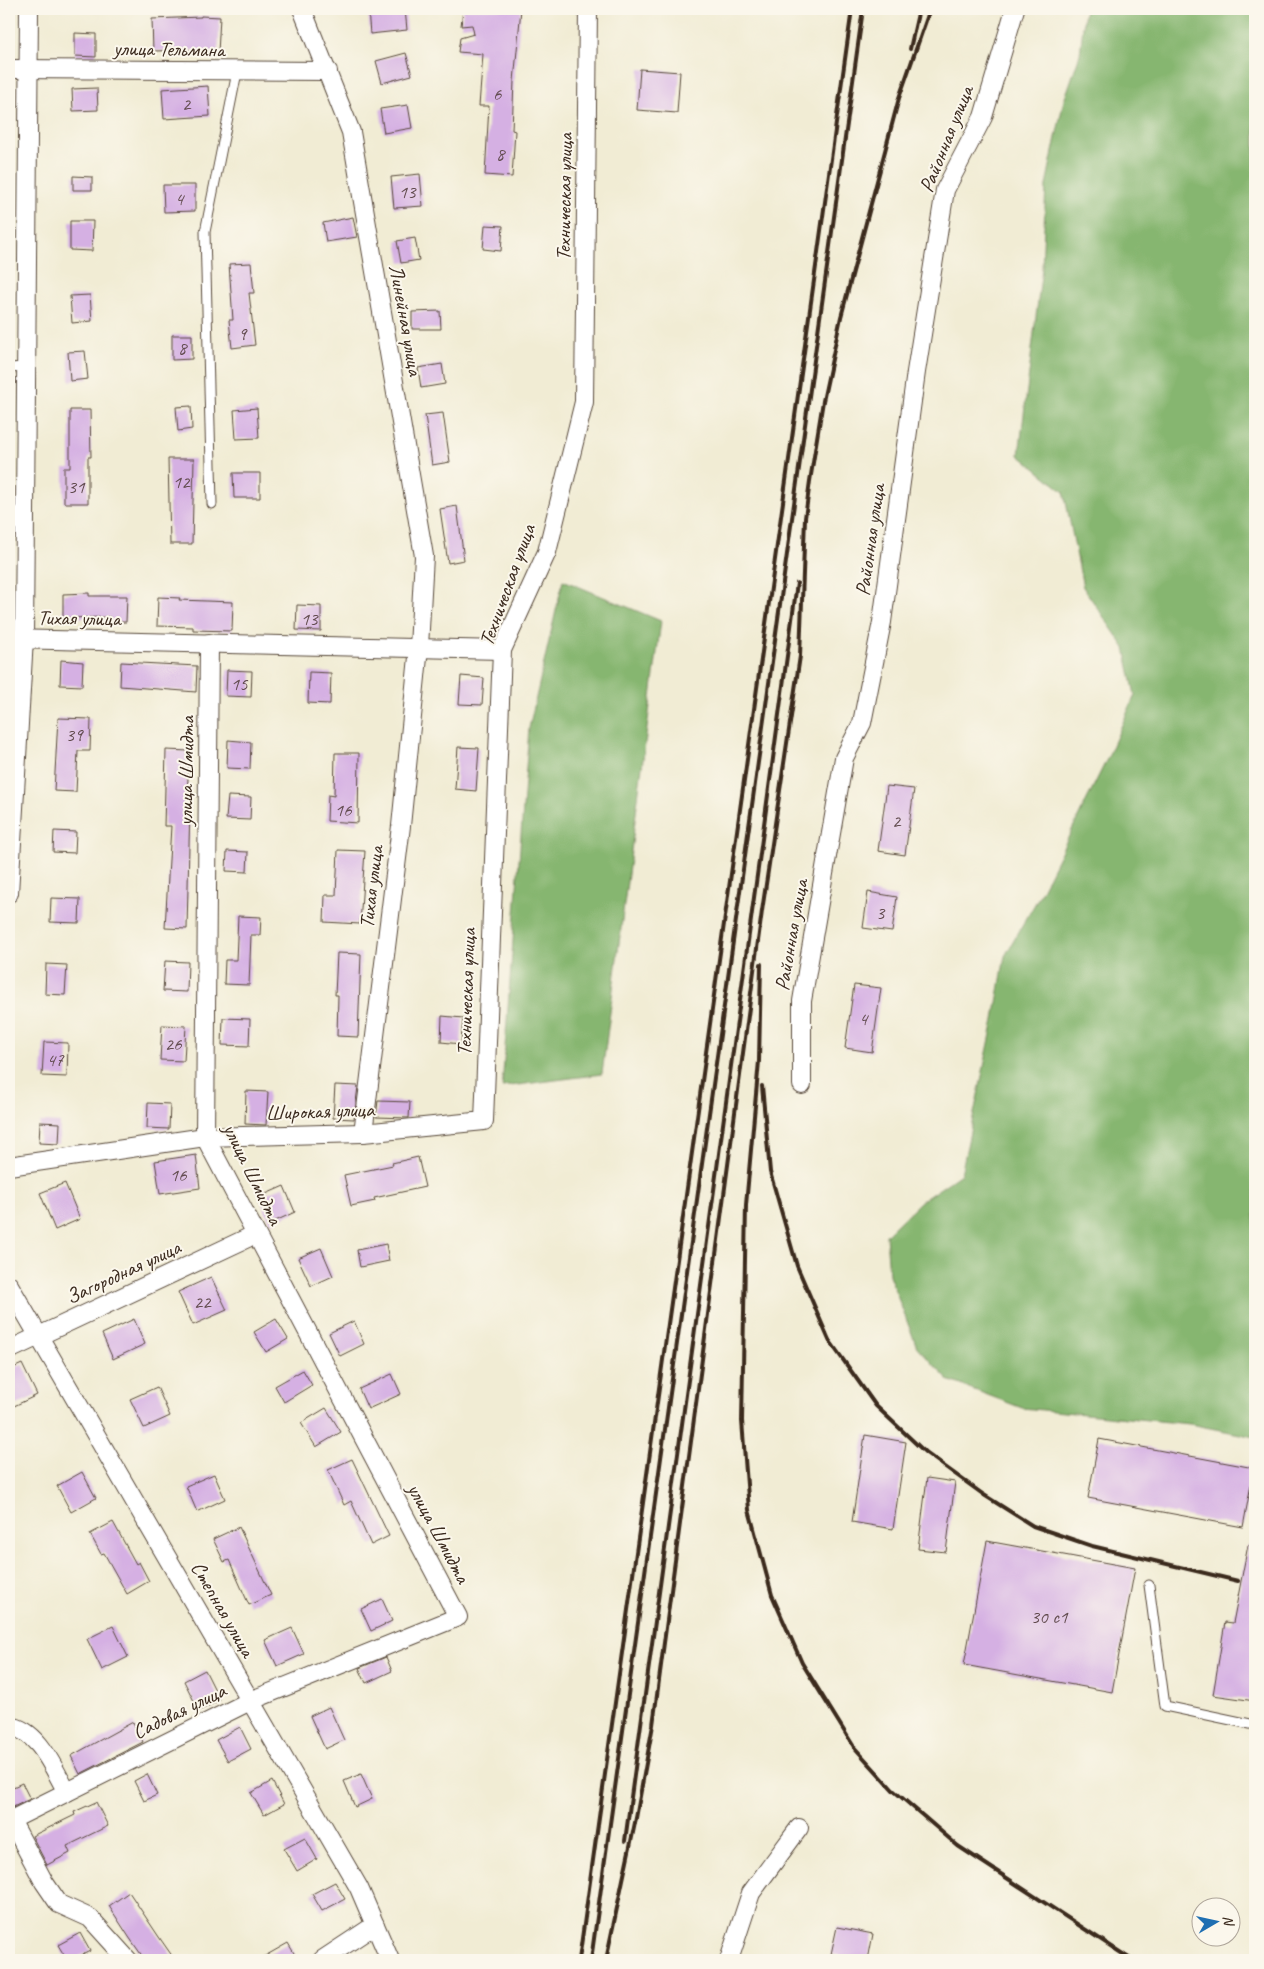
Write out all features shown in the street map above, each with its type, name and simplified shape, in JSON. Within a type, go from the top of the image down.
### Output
[{"type":"street","points":[[9,893],[16,639],[17,368],[29,69],[29,9]]},
{"type":"street","name":"Линейная улица","points":[[302,9],[351,132],[424,556],[419,647]]},
{"type":"street","name":"Техническая улица","points":[[484,1121],[502,650],[546,552],[584,402],[588,9]]},
{"type":"street","name":"Районная улица","points":[[802,1084],[802,1000],[844,758],[862,723],[882,622],[916,372],[945,190],[982,117],[1015,9]]},
{"type":"street","name":"улица Тельмана","points":[[9,70],[328,71]]},
{"type":"street","name":"Тихая улица","points":[[16,639],[502,650]]},
{"type":"street","name":"улица Шмидта","points":[[209,643],[205,1137],[458,1617]]},
{"type":"street","name":"Тихая улица","points":[[363,1133],[401,826],[419,647]]},
{"type":"street","name":"Широкая улица","points":[[9,1166],[205,1137],[363,1133],[484,1121]]},
{"type":"street","name":"Загородная улица","points":[[9,1350],[256,1234]]},
{"type":"street","name":"Степная улица","points":[[9,1285],[359,1888],[390,1960]]},
{"type":"street","name":"Садовая улица","points":[[10,1820],[250,1701],[458,1617]]},
{"type":"street","points":[[9,1726],[18,1728],[37,1742],[68,1792]]},
{"type":"street","points":[[10,1820],[44,1882],[59,1904],[90,1918],[128,1960]]},
{"type":"street","points":[[729,1960],[751,1893],[799,1828]]},
{"type":"street","points":[[322,1960],[375,1925]]},
{"type":"lane","points":[[212,504],[205,232],[237,72]]},
{"type":"lane","points":[[1149,1585],[1165,1706],[1255,1725]]},
{"type":"green space","points":[[1085,9],[1255,9],[1255,1437],[1190,1424],[1022,1408],[948,1380],[917,1347],[889,1275],[886,1235],[920,1202],[961,1174],[994,1020],[1005,956],[1036,902],[1062,850],[1107,759],[1135,695],[1125,648],[1083,587],[1064,492],[1019,455],[1042,268],[1046,185],[1063,104],[1080,54]]},
{"type":"green space","points":[[563,580],[661,621],[602,1074],[502,1087],[529,728]]},
{"type":"building","points":[[405,9],[407,30],[370,34],[368,10]]},
{"type":"building","points":[[463,9],[521,9],[514,81],[512,130],[515,131],[512,177],[485,175],[489,106],[479,106],[483,54],[458,52],[460,38],[474,34],[472,25],[461,26]]},
{"type":"building","points":[[201,16],[220,17],[218,53],[199,53],[200,50],[153,51],[152,19]]},
{"type":"building","points":[[75,33],[96,34],[96,57],[75,56]]},
{"type":"building","points":[[406,53],[412,75],[382,83],[376,61]]},
{"type":"building","points":[[640,69],[680,72],[677,113],[637,110]]},
{"type":"building","points":[[208,86],[210,116],[164,119],[162,89]]},
{"type":"building","points":[[97,88],[98,110],[73,111],[72,89]]},
{"type":"building","points":[[408,105],[412,128],[384,133],[380,109]]},
{"type":"building","points":[[420,174],[423,206],[394,208],[391,177]]},
{"type":"building","points":[[73,176],[92,177],[92,190],[73,190]]},
{"type":"building","points":[[163,185],[195,185],[195,211],[164,212]]},
{"type":"building","points":[[353,217],[357,237],[326,242],[323,223]]},
{"type":"building","points":[[70,221],[93,221],[92,251],[70,250]]},
{"type":"building","points":[[485,225],[503,226],[501,251],[483,249]]},
{"type":"building","points":[[415,238],[419,260],[401,263],[397,241]]},
{"type":"building","points":[[251,263],[254,293],[249,293],[255,345],[232,348],[229,320],[233,320],[229,264]]},
{"type":"building","points":[[90,295],[92,321],[72,323],[70,296]]},
{"type":"building","points":[[440,311],[441,329],[412,329],[412,312]]},
{"type":"building","points":[[172,335],[192,335],[192,359],[172,360]]},
{"type":"building","points":[[85,351],[88,379],[70,381],[68,352]]},
{"type":"building","points":[[442,364],[445,384],[421,388],[418,368]]},
{"type":"building","points":[[191,406],[192,429],[178,431],[176,407]]},
{"type":"building","points":[[257,408],[259,438],[236,439],[234,410]]},
{"type":"building","points":[[70,410],[90,410],[91,457],[88,457],[88,503],[64,503],[64,468],[70,468]]},
{"type":"building","points":[[443,413],[450,462],[432,465],[425,415]]},
{"type":"building","points":[[168,459],[194,459],[192,544],[170,544]]},
{"type":"building","points":[[233,473],[260,473],[260,498],[234,498]]},
{"type":"building","points":[[457,506],[464,560],[448,563],[440,509]]},
{"type":"building","points":[[89,593],[89,596],[127,596],[126,622],[110,622],[110,617],[63,618],[63,594]]},
{"type":"building","points":[[158,597],[180,598],[179,600],[233,602],[232,631],[193,630],[193,627],[157,626]]},
{"type":"building","points":[[297,605],[321,606],[321,631],[296,630]]},
{"type":"building","points":[[61,660],[83,662],[82,686],[60,685]]},
{"type":"building","points":[[121,662],[197,666],[196,692],[120,686]]},
{"type":"building","points":[[227,670],[252,671],[251,697],[226,696]]},
{"type":"building","points":[[309,672],[331,673],[330,704],[308,703]]},
{"type":"building","points":[[461,676],[484,678],[482,705],[459,704]]},
{"type":"building","points":[[58,718],[91,719],[90,751],[78,751],[76,792],[54,791]]},
{"type":"building","points":[[228,740],[251,742],[250,769],[227,768]]},
{"type":"building","points":[[458,747],[479,748],[476,791],[455,789]]},
{"type":"building","points":[[166,750],[189,751],[187,803],[190,803],[187,929],[165,928],[171,826],[164,826]]},
{"type":"building","points":[[335,753],[359,753],[358,823],[327,821],[328,795],[334,796]]},
{"type":"building","points":[[887,786],[914,789],[905,855],[878,851]]},
{"type":"building","points":[[228,796],[251,797],[250,820],[226,819]]},
{"type":"building","points":[[54,831],[76,832],[75,853],[53,852]]},
{"type":"building","points":[[338,850],[365,851],[360,924],[324,922],[325,895],[336,895]]},
{"type":"building","points":[[227,851],[248,852],[247,872],[226,871]]},
{"type":"building","points":[[868,892],[897,897],[892,932],[863,928]]},
{"type":"building","points":[[51,898],[80,899],[79,923],[50,922]]},
{"type":"building","points":[[238,916],[261,917],[260,935],[251,935],[249,985],[224,984],[225,960],[236,960]]},
{"type":"building","points":[[337,953],[361,954],[358,1037],[337,1036],[338,995],[335,995]]},
{"type":"building","points":[[165,961],[188,962],[187,992],[163,991]]},
{"type":"building","points":[[46,964],[67,965],[65,995],[45,994]]},
{"type":"building","points":[[854,985],[881,988],[872,1052],[845,1048]]},
{"type":"building","points":[[442,1016],[463,1018],[461,1044],[441,1042]]},
{"type":"building","points":[[223,1018],[250,1019],[249,1046],[222,1045]]},
{"type":"building","points":[[162,1025],[186,1026],[184,1061],[160,1060]]},
{"type":"building","points":[[44,1042],[68,1043],[67,1077],[42,1076]]},
{"type":"building","points":[[335,1085],[358,1086],[354,1119],[333,1118]]},
{"type":"building","points":[[246,1091],[268,1092],[266,1125],[245,1124]]},
{"type":"building","points":[[378,1101],[410,1102],[409,1118],[376,1117]]},
{"type":"building","points":[[148,1103],[170,1104],[169,1129],[147,1128]]},
{"type":"building","points":[[40,1122],[60,1123],[59,1144],[39,1143]]},
{"type":"building","points":[[196,1155],[200,1188],[160,1194],[155,1161]]},
{"type":"building","points":[[418,1157],[425,1187],[374,1198],[375,1201],[351,1206],[344,1175],[393,1165],[392,1163]]},
{"type":"building","points":[[65,1183],[80,1219],[55,1230],[40,1193]]},
{"type":"building","points":[[284,1186],[295,1212],[271,1223],[259,1197]]},
{"type":"building","points":[[386,1244],[389,1261],[360,1267],[357,1250]]},
{"type":"building","points":[[321,1248],[333,1276],[311,1286],[298,1258]]},
{"type":"building","points":[[211,1277],[227,1310],[193,1325],[178,1292]]},
{"type":"building","points":[[134,1319],[145,1344],[113,1359],[102,1334]]},
{"type":"building","points":[[276,1319],[288,1339],[266,1352],[254,1332]]},
{"type":"building","points":[[354,1321],[364,1344],[340,1356],[329,1333]]},
{"type":"building","points":[[22,1364],[37,1395],[12,1407],[9,1399],[9,1370]]},
{"type":"building","points":[[303,1370],[312,1385],[284,1402],[275,1386]]},
{"type":"building","points":[[392,1374],[401,1394],[368,1409],[359,1389]]},
{"type":"building","points":[[157,1387],[170,1416],[144,1428],[130,1399]]},
{"type":"building","points":[[326,1408],[341,1432],[316,1447],[301,1423]]},
{"type":"building","points":[[865,1435],[906,1442],[893,1529],[852,1522]]},
{"type":"building","points":[[1099,1439],[1254,1468],[1243,1527],[1088,1498]]},
{"type":"building","points":[[352,1459],[389,1536],[371,1545],[351,1501],[344,1505],[328,1470]]},
{"type":"building","points":[[82,1472],[96,1498],[71,1512],[57,1486]]},
{"type":"building","points":[[214,1474],[225,1499],[197,1512],[186,1486]]},
{"type":"building","points":[[927,1478],[955,1482],[946,1552],[918,1549]]},
{"type":"building","points":[[113,1522],[136,1564],[139,1562],[149,1581],[127,1594],[104,1553],[101,1554],[90,1534]]},
{"type":"building","points":[[239,1527],[271,1595],[249,1605],[229,1560],[224,1562],[213,1539]]},
{"type":"building","points":[[987,1541],[1135,1568],[1112,1692],[964,1665]]},
{"type":"building","points":[[1248,1545],[1255,1546],[1255,1701],[1213,1695],[1225,1622],[1233,1623]]},
{"type":"building","points":[[382,1599],[392,1621],[371,1631],[361,1609]]},
{"type":"building","points":[[113,1626],[128,1657],[102,1670],[87,1639]]},
{"type":"building","points":[[292,1628],[304,1654],[277,1666],[265,1640]]},
{"type":"building","points":[[386,1657],[392,1671],[366,1683],[359,1668]]},
{"type":"building","points":[[205,1670],[220,1700],[199,1711],[184,1681]]},
{"type":"building","points":[[329,1707],[344,1740],[325,1749],[310,1716]]},
{"type":"building","points":[[133,1722],[143,1742],[80,1774],[71,1756]]},
{"type":"building","points":[[240,1727],[251,1749],[228,1761],[216,1740]]},
{"type":"building","points":[[147,1774],[157,1795],[144,1801],[134,1781]]},
{"type":"building","points":[[361,1774],[372,1799],[355,1807],[344,1781]]},
{"type":"building","points":[[272,1781],[284,1804],[264,1815],[251,1793]]},
{"type":"building","points":[[22,1783],[30,1799],[9,1809],[9,1789]]},
{"type":"building","points":[[96,1802],[108,1826],[67,1846],[70,1853],[47,1865],[32,1836],[75,1815],[74,1812]]},
{"type":"building","points":[[305,1838],[317,1859],[297,1871],[284,1849]]},
{"type":"building","points":[[335,1882],[345,1899],[322,1911],[312,1894]]},
{"type":"building","points":[[129,1892],[175,1960],[145,1960],[129,1937],[109,1906]]},
{"type":"building","points":[[837,1927],[873,1934],[868,1960],[831,1954]]},
{"type":"building","points":[[80,1933],[90,1951],[72,1960],[67,1960],[58,1945]]},
{"type":"building","points":[[288,1943],[298,1960],[258,1960]]},
{"type":"railway","points":[[579,1960],[852,9]]},
{"type":"railway","points":[[591,1960],[863,9]]},
{"type":"railway","points":[[910,49],[919,9]]},
{"type":"railway","points":[[606,1960],[636,1818],[653,1725],[762,911],[800,656],[805,518],[823,401],[841,317],[899,98],[930,9]]},
{"type":"railway","points":[[625,1841],[797,583]]},
{"type":"railway","points":[[761,964],[759,1061],[746,1205],[742,1421],[749,1510],[772,1595],[802,1663],[854,1747],[893,1790],[958,1846],[1132,1960]]},
{"type":"railway","points":[[762,1086],[770,1172],[797,1266],[829,1340],[876,1406],[926,1453],[984,1495],[1033,1526],[1092,1546],[1238,1581]]}]
